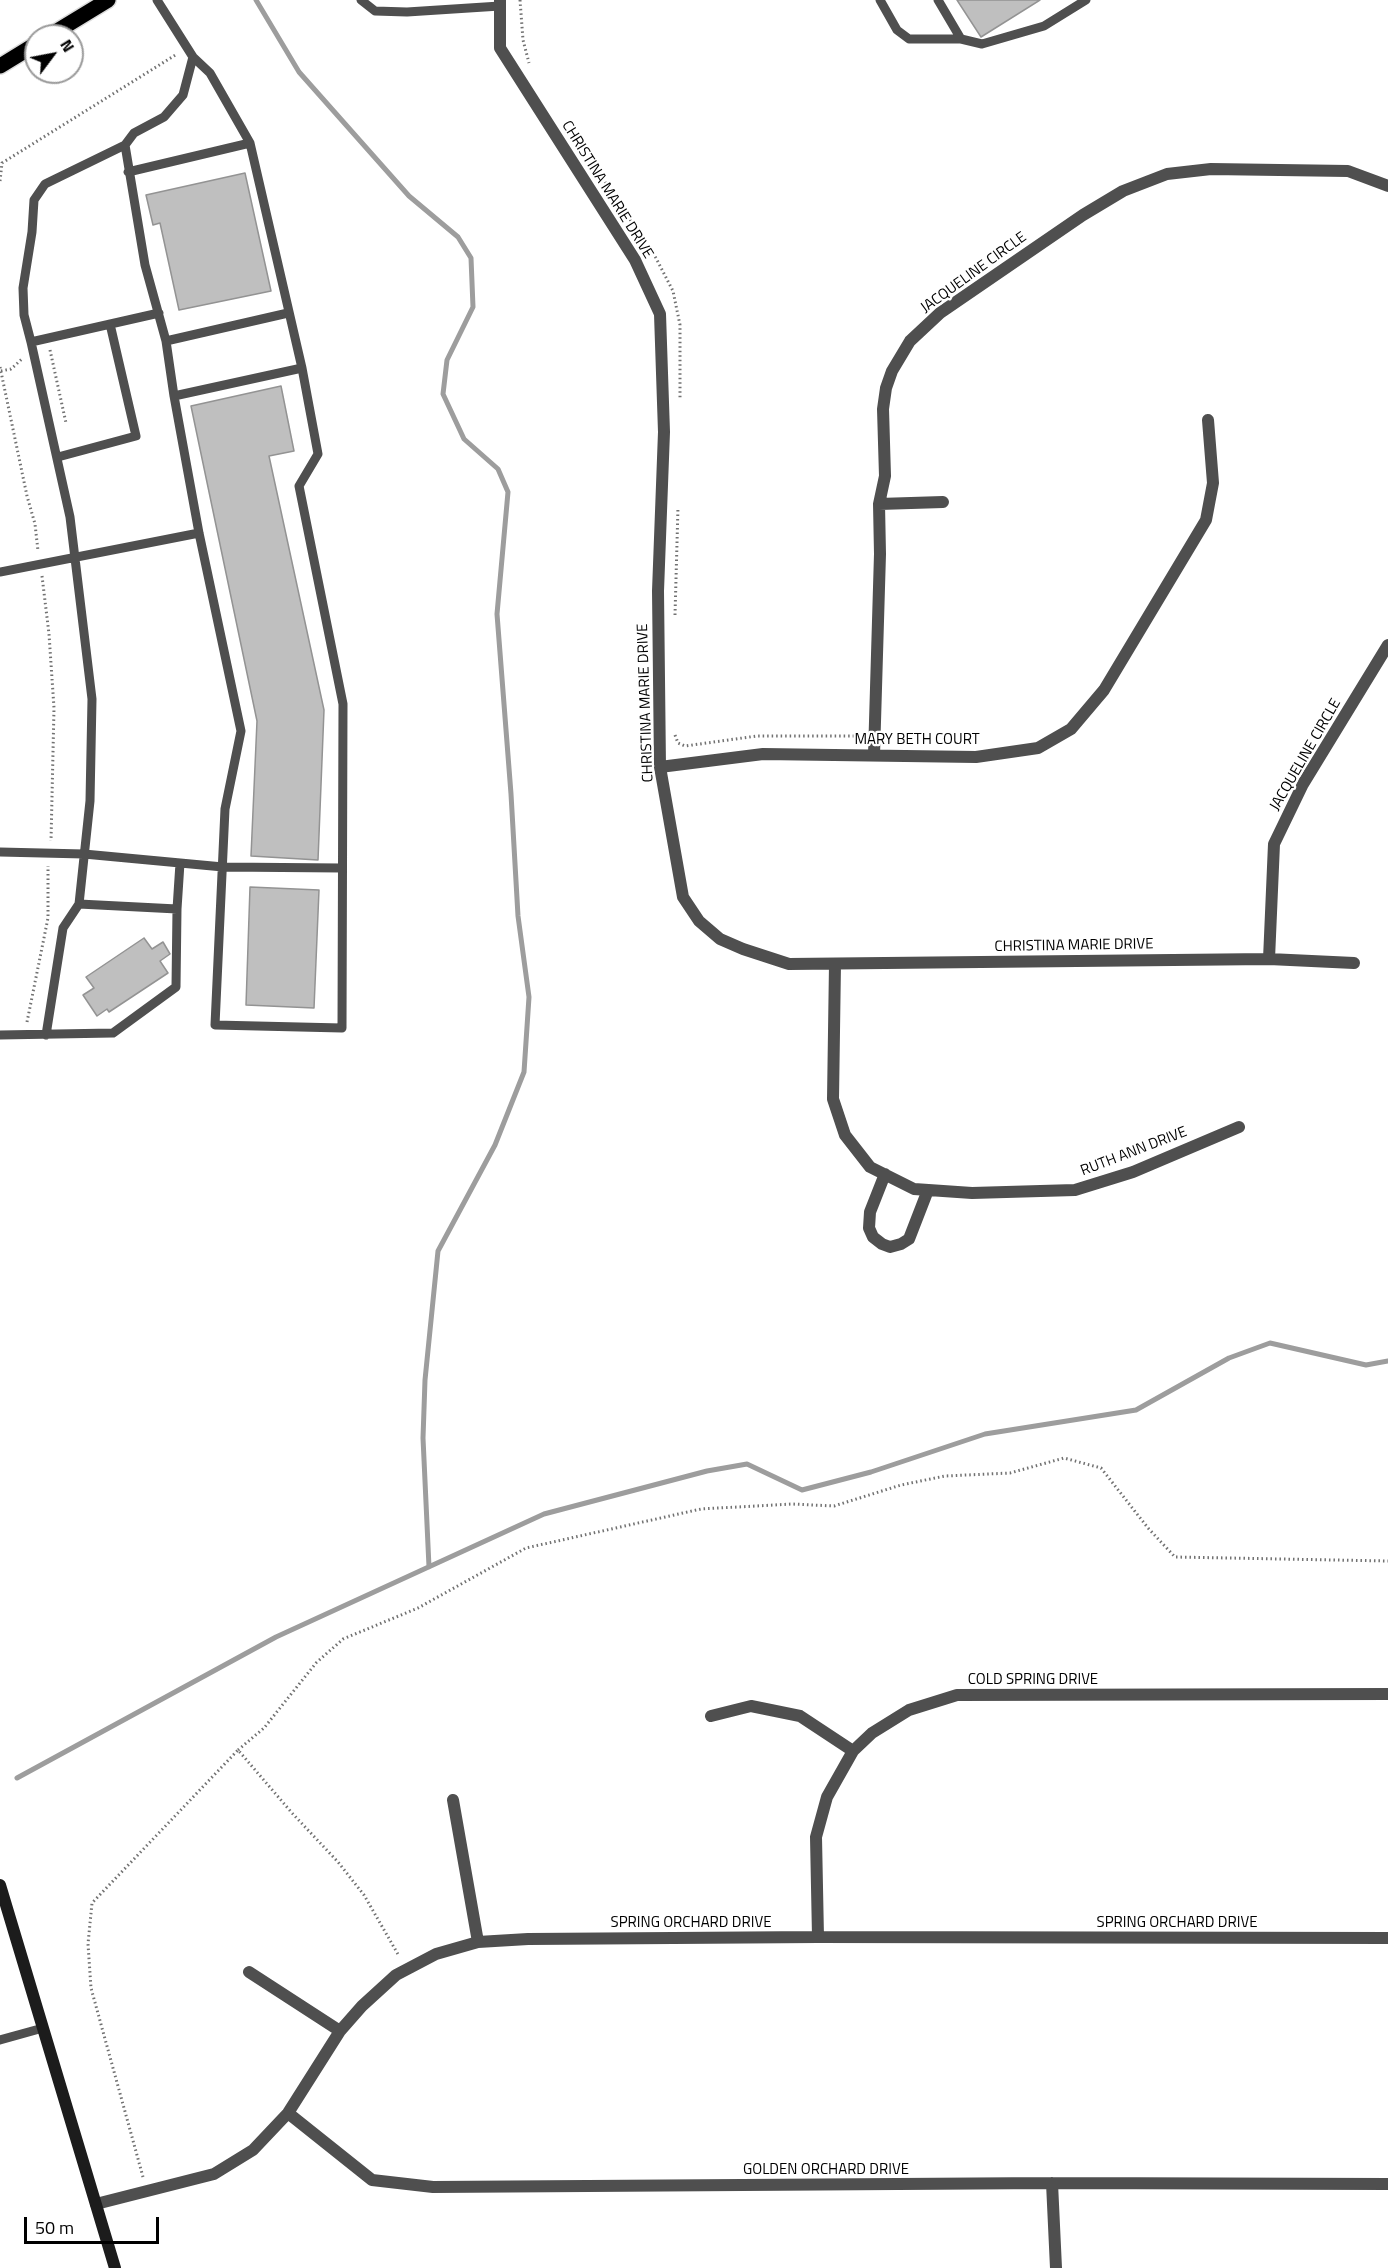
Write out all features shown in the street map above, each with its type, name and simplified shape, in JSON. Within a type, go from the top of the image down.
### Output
[{"type":"main road","points":[[69,24],[108,0]]},
{"type":"main road","points":[[0,66],[24,51]]},
{"type":"main road","points":[[0,1885],[115,2268]]},
{"type":"street","name":"CHRISTINA MARIE DRIVE","points":[[500,3],[500,48],[635,260],[660,314],[664,432],[658,591],[660,767],[683,897],[699,921],[720,939],[789,964],[1269,959],[1354,963]]},
{"type":"street","name":"JACQUELINE CIRCLE","points":[[874,755],[880,554],[879,504],[885,476],[883,409],[892,370],[910,341],[940,313],[1083,215],[1123,191],[1167,174],[1212,169],[1348,171],[1388,186]]},
{"type":"street","name":"MARY BETH COURT","points":[[660,767],[763,754],[976,757],[1038,748],[1071,729],[1104,690],[1206,520],[1213,483],[1208,420]]},
{"type":"street","points":[[879,504],[943,502]]},
{"type":"street","name":"JACQUELINE CIRCLE","points":[[1269,959],[1274,844],[1303,784],[1388,645]]},
{"type":"street","name":"RUTH ANN DRIVE","points":[[835,964],[833,1099],[845,1135],[870,1167],[914,1189],[972,1193],[1076,1190],[1133,1172],[1239,1127]]},
{"type":"street","points":[[885,1174],[870,1212],[869,1228],[873,1237],[890,1247],[901,1245],[909,1239],[928,1190]]},
{"type":"street","name":"COLD SPRING DRIVE","points":[[818,1937],[816,1837],[827,1797],[853,1751],[872,1733],[909,1710],[957,1695],[1388,1694]]},
{"type":"street","points":[[711,1716],[751,1706],[800,1716],[853,1751]]},
{"type":"street","points":[[453,1800],[478,1942]]},
{"type":"street","name":"SPRING ORCHARD DRIVE","points":[[96,2204],[214,2174],[253,2150],[288,2113],[340,2031],[362,2006],[396,1975],[436,1954],[478,1942],[528,1939],[818,1937],[1388,1938]]},
{"type":"street","points":[[249,1972],[340,2031]]},
{"type":"street","name":"GOLDEN ORCHARD DRIVE","points":[[288,2113],[372,2180],[433,2187],[1052,2183],[1388,2184]]},
{"type":"street","points":[[1052,2183],[1056,2268]]},
{"type":"lane","points":[[124,145],[145,265],[166,341],[198,533],[241,731],[225,809],[215,1025],[342,1028],[343,704],[299,486],[318,454],[302,368],[250,143],[210,73],[193,57],[157,0]]},
{"type":"lane","points":[[361,0],[375,10],[407,12],[500,3]]},
{"type":"lane","points":[[880,0],[897,30],[909,39],[961,39],[982,44],[1044,26],[1086,0]]},
{"type":"lane","points":[[938,0],[961,39]]},
{"type":"lane","points":[[46,1035],[63,928],[79,904],[90,801],[92,699],[70,517],[24,315],[23,288],[32,232],[34,200],[45,184],[124,145],[134,133],[164,117],[183,95],[193,57]]},
{"type":"lane","points":[[128,172],[250,143]]},
{"type":"lane","points":[[31,342],[159,313]]},
{"type":"lane","points":[[166,341],[288,313]]},
{"type":"lane","points":[[58,457],[136,436],[110,324]]},
{"type":"lane","points":[[174,396],[302,368]]},
{"type":"lane","points":[[0,572],[198,533]]},
{"type":"lane","points":[[0,852],[84,854],[223,867],[341,868]]},
{"type":"lane","points":[[0,1035],[113,1033],[176,987],[180,863]]},
{"type":"lane","points":[[79,904],[177,909]]},
{"type":"lane","points":[[0,2040],[43,2028]]},
{"type":"path","points":[[0,181],[2,163],[187,48]]},
{"type":"path","points":[[0,367],[35,524],[49,634],[54,708],[53,830],[48,867],[48,918],[34,992],[27,1014],[25,1035]]},
{"type":"path","points":[[146,2191],[91,1988],[88,1944],[92,1903],[238,1750],[264,1728],[316,1663],[343,1640],[418,1608],[526,1548],[701,1509],[792,1504],[834,1506],[901,1485],[945,1476],[1010,1473],[1064,1458],[1101,1468],[1174,1557],[1388,1561]]},
{"type":"path","points":[[238,1750],[338,1862],[364,1895],[407,1970]]},
{"type":"building","points":[[957,0],[1040,0],[981,37]]},
{"type":"building","points":[[245,173],[271,291],[179,310],[160,223],[153,225],[146,195]]},
{"type":"building","points":[[281,386],[294,451],[269,456],[324,710],[318,860],[251,856],[257,721],[191,406]]},
{"type":"building","points":[[250,887],[319,890],[314,1008],[246,1005]]},
{"type":"building","points":[[144,938],[152,949],[163,942],[170,954],[160,961],[168,973],[109,1012],[107,1009],[97,1016],[83,995],[94,988],[86,977]]},
{"type":"waterway","points":[[256,0],[299,72],[409,196],[458,237],[471,258],[473,307],[447,360],[443,394],[464,439],[498,469],[508,492],[497,614],[518,916],[529,997],[524,1072],[495,1145],[438,1251],[425,1380],[423,1438],[429,1567]]},
{"type":"waterway","points":[[17,1778],[276,1637],[544,1514],[707,1471],[747,1464],[802,1490],[871,1472],[985,1434],[1136,1410],[1229,1358],[1270,1343],[1366,1365],[1388,1361]]}]
